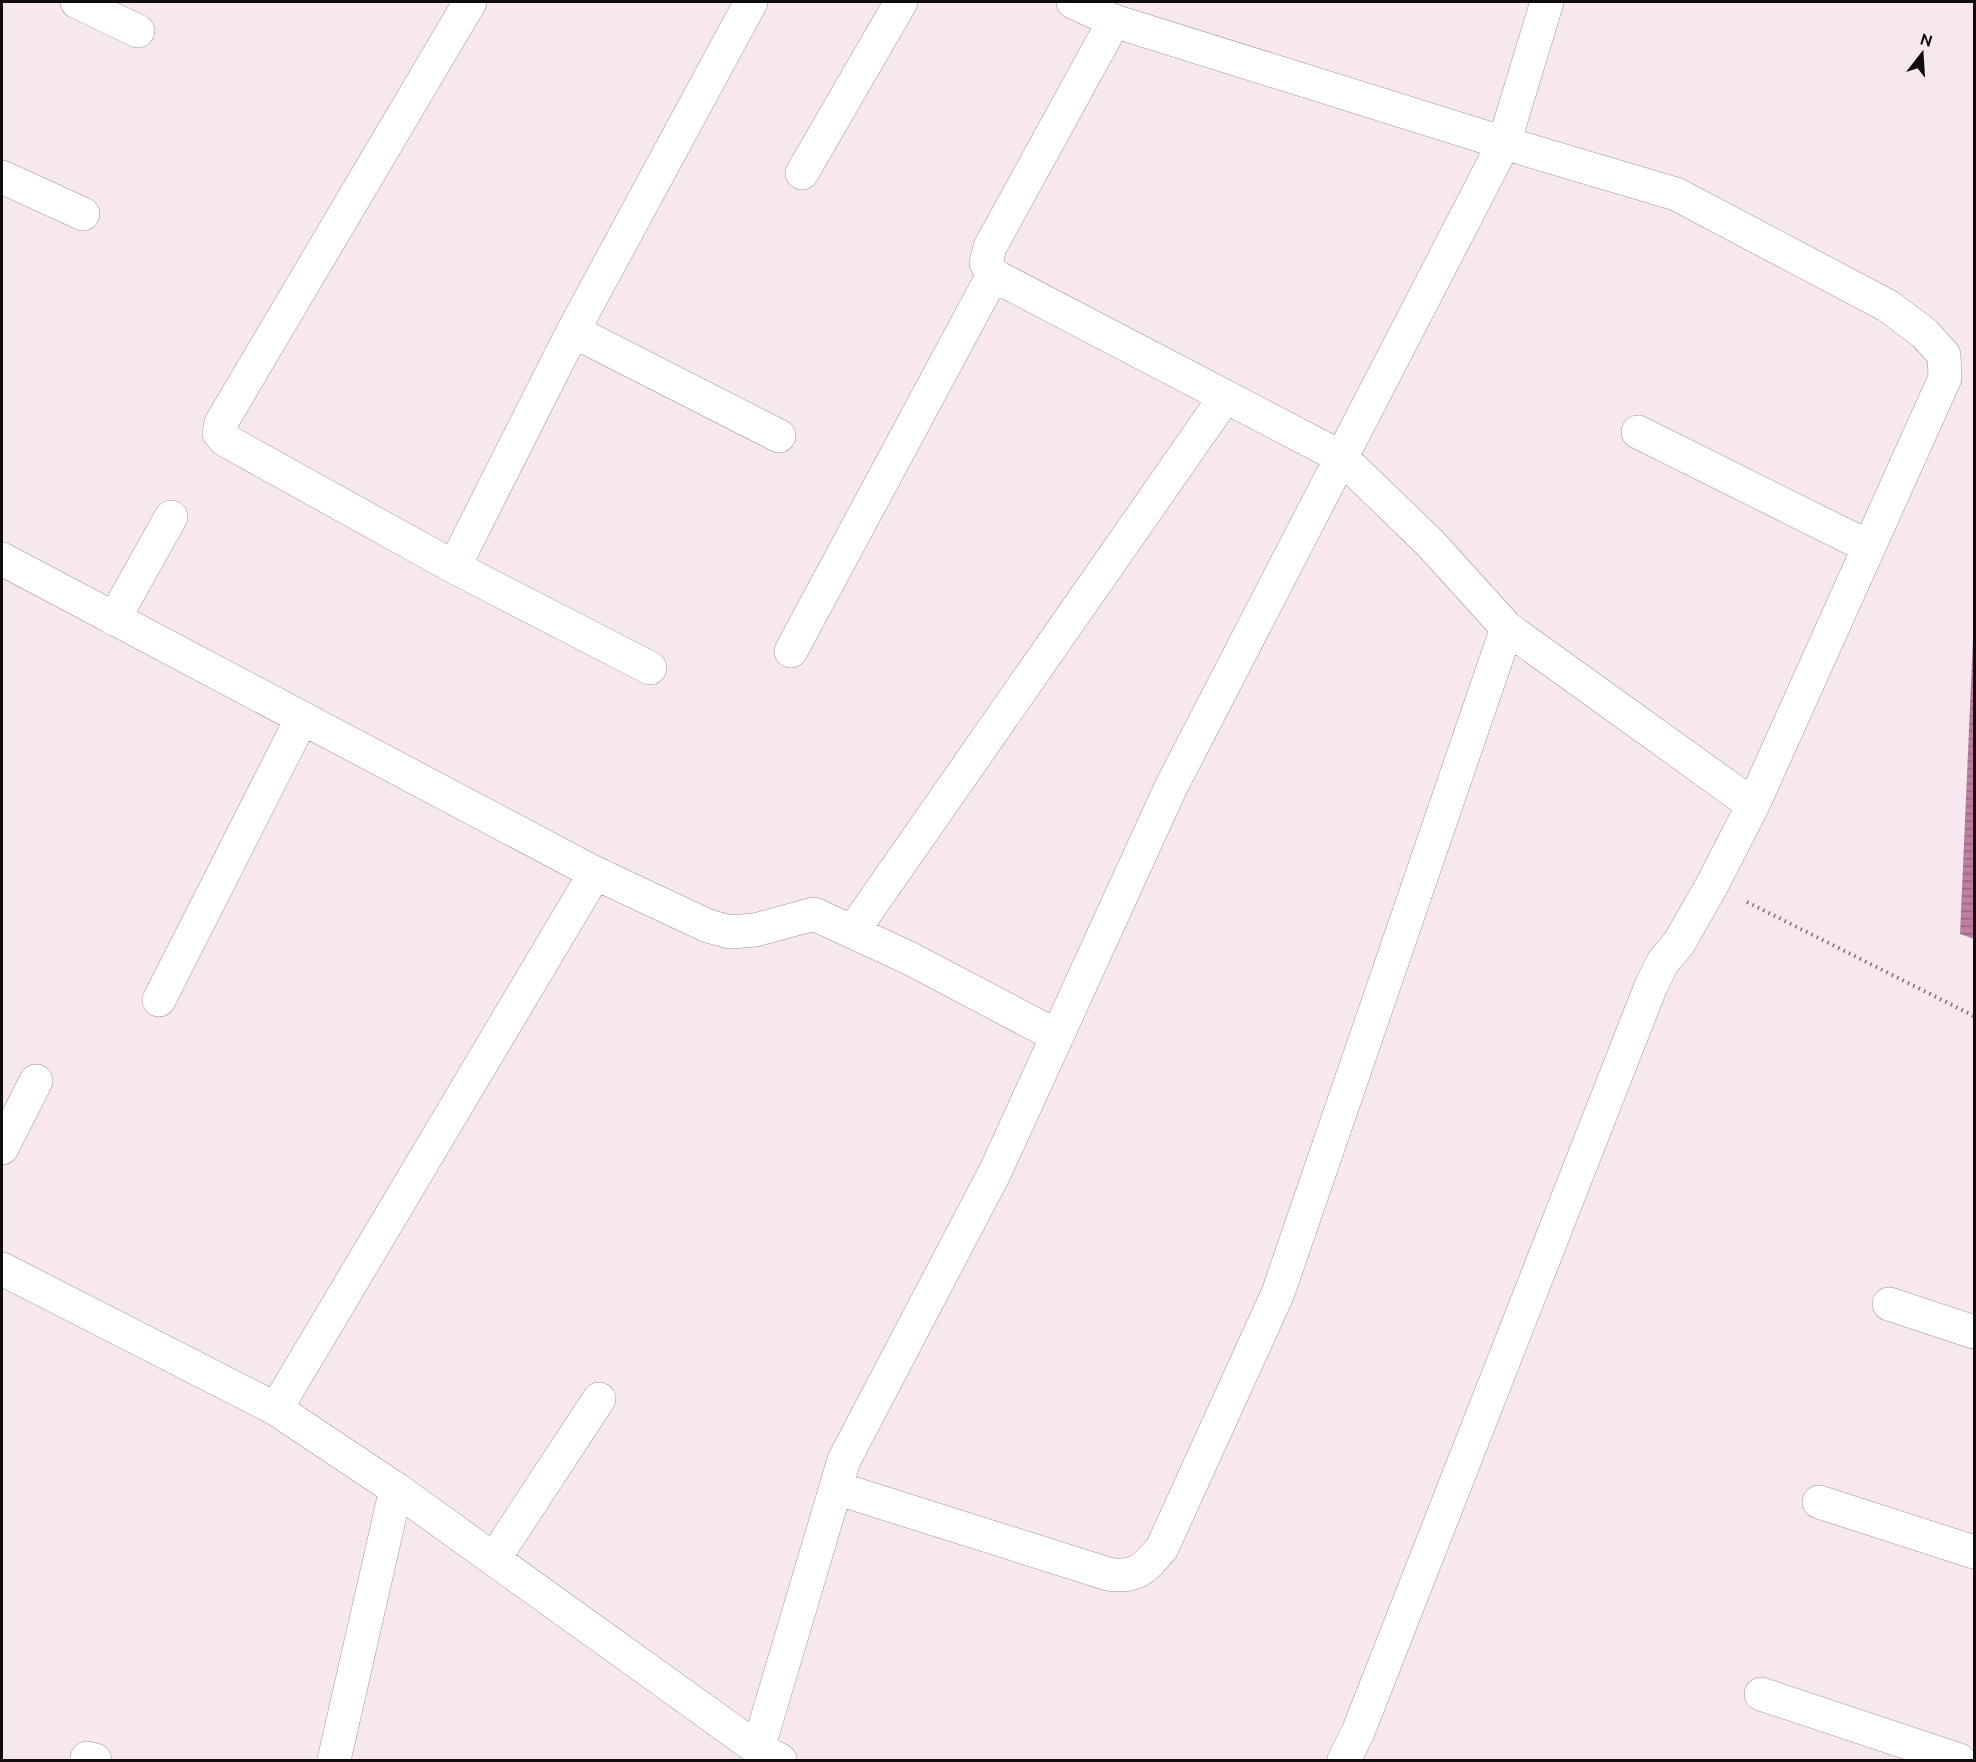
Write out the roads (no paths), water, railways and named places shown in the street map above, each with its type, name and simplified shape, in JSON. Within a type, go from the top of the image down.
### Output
[{"type":"street","points":[[77,2],[138,31]]},
{"type":"street","points":[[470,2],[221,423],[219,433],[225,440],[454,567],[650,668]]},
{"type":"street","points":[[454,567],[573,331],[751,2]]},
{"type":"street","points":[[802,173],[901,2]]},
{"type":"street","points":[[1073,2],[1114,21],[1504,143],[1676,194],[1888,306],[1924,333],[1944,355],[1945,378],[1753,805],[1712,885],[1679,943],[1663,962],[1651,986],[1358,1732],[1344,1761]]},
{"type":"street","points":[[2,1269],[276,1409],[396,1489],[769,1755],[844,1460],[995,1172],[1171,787],[1504,143],[1547,2]]},
{"type":"street","points":[[1114,21],[990,247],[986,263],[993,276],[1341,457],[1430,543],[1507,628],[1753,805]]},
{"type":"street","points":[[2,177],[82,214]]},
{"type":"street","points":[[791,651],[993,276]]},
{"type":"street","points":[[573,331],[779,436]]},
{"type":"street","points":[[853,931],[1225,397]]},
{"type":"street","points":[[1638,432],[1869,548]]},
{"type":"street","points":[[114,619],[171,517]]},
{"type":"street","points":[[2,559],[595,873],[708,926],[730,932],[754,930],[814,914],[853,931],[1057,1036]]},
{"type":"street","points":[[836,1488],[1108,1574],[1125,1577],[1146,1567],[1162,1548],[1278,1293],[1507,628]]},
{"type":"street","points":[[159,1000],[302,718]]},
{"type":"street","points":[[276,1409],[595,873]]},
{"type":"street","points":[[2,1148],[36,1081]]},
{"type":"street","points":[[1888,1304],[1974,1332]]},
{"type":"street","points":[[494,1559],[599,1399]]},
{"type":"street","points":[[334,1761],[396,1489]]},
{"type":"street","points":[[1819,1502],[1974,1552]]},
{"type":"street","points":[[1761,1694],[1959,1761]]}]
